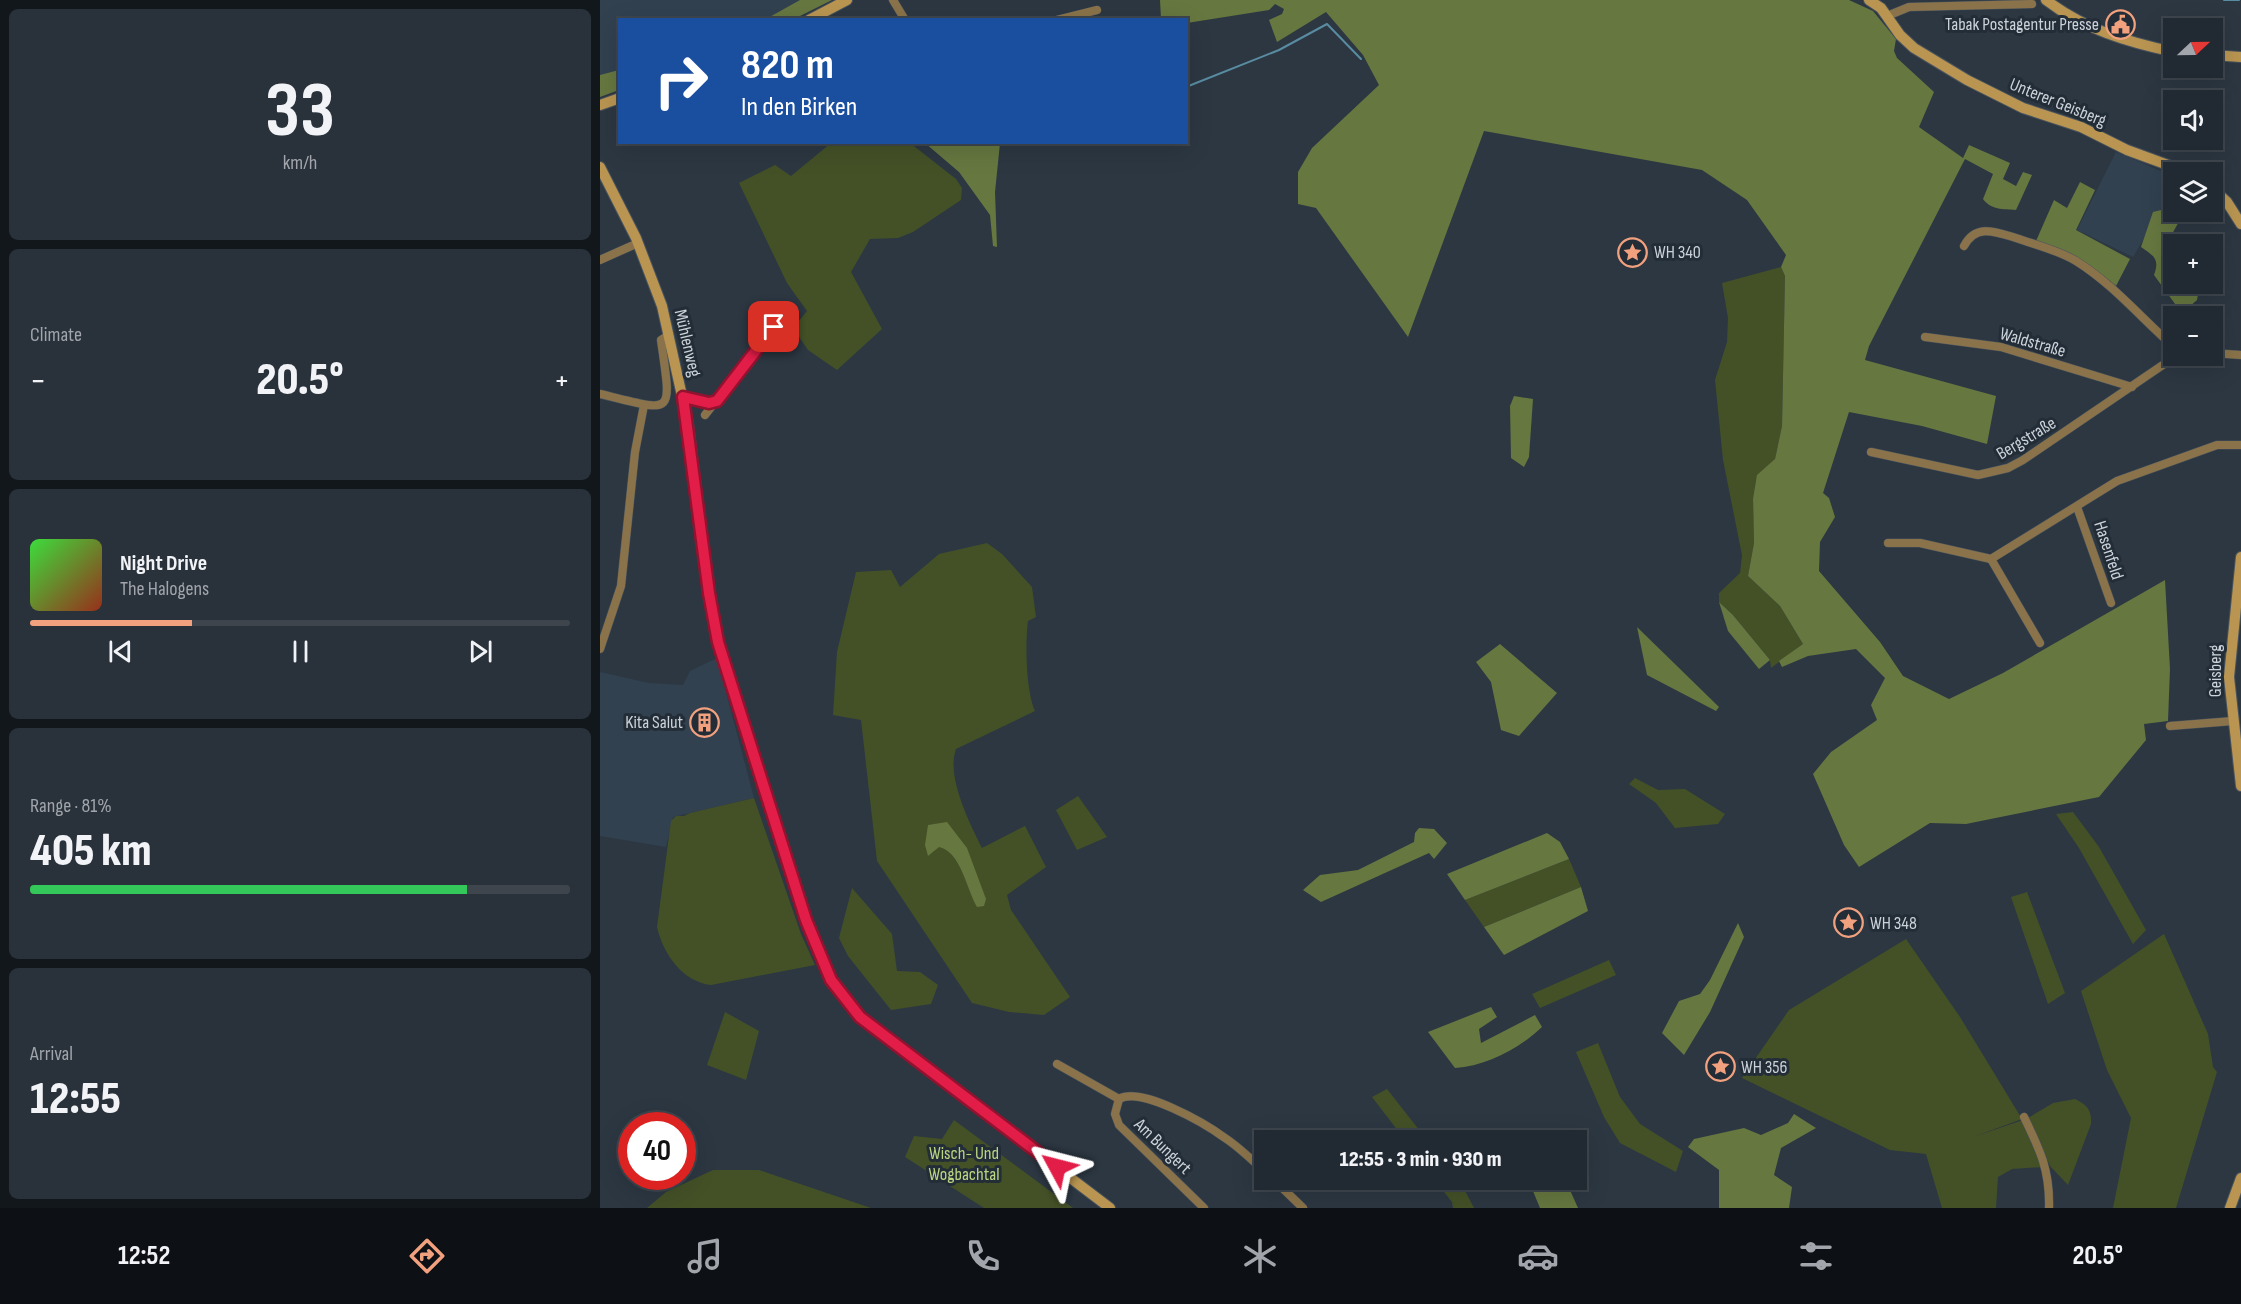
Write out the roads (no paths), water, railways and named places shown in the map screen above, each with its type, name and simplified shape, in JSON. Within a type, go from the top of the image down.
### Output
[{"type":"street","points":[[813,18],[847,0]]},
{"type":"street","points":[[893,0],[904,18]]},
{"type":"street","points":[[2046,0],[2073,18],[2107,35],[2163,48]]},
{"type":"street","name":"Unterer Geisberg","points":[[1871,1],[1914,48],[1967,80],[2023,108],[2081,127],[2127,150],[2163,163]]},
{"type":"street","points":[[1887,16],[1904,4],[2032,4]]},
{"type":"street","points":[[1066,18],[1097,10]]},
{"type":"street","points":[[2223,56],[2241,57]]},
{"type":"street","points":[[600,105],[618,99]]},
{"type":"street","name":"Mühlenweg","points":[[600,167],[638,243],[656,286],[683,397],[709,593],[718,642],[806,920],[831,980],[844,999],[866,1021],[1110,1208]]},
{"type":"street","points":[[2223,198],[2241,224]]},
{"type":"street","points":[[1964,246],[1975,232],[1985,230],[1998,232],[2063,255],[2107,284],[2163,337]]},
{"type":"street","points":[[600,260],[638,243]]},
{"type":"street","points":[[705,415],[774,327]]},
{"type":"street","points":[[600,394],[644,405],[662,406],[666,403],[668,391],[661,340],[669,335]]},
{"type":"street","name":"Waldstraße","points":[[1924,337],[2001,347],[2132,387]]},
{"type":"street","points":[[2223,354],[2241,355]]},
{"type":"street","name":"Bergstraße","points":[[1871,452],[1978,475],[1990,474],[2023,460],[2163,365]]},
{"type":"street","points":[[683,397],[709,403],[717,401]]},
{"type":"street","points":[[600,649],[621,586],[635,452],[644,405]]},
{"type":"street","points":[[1888,543],[1920,543],[1991,559],[2117,481],[2217,445],[2241,445]]},
{"type":"street","name":"Hasenfeld","points":[[2078,507],[2111,603]]},
{"type":"street","name":"Geisberg","points":[[2241,557],[2229,677],[2241,786]]},
{"type":"street","points":[[1991,559],[2040,643]]},
{"type":"street","points":[[2170,726],[2233,721]]},
{"type":"street","points":[[1056,1064],[1119,1100],[1128,1095],[1142,1098],[1195,1120],[1227,1139],[1254,1162]]},
{"type":"street","name":"Am Bungert","points":[[1119,1100],[1115,1114],[1119,1125],[1204,1208]]},
{"type":"street","points":[[2024,1117],[2045,1160],[2050,1181],[2049,1208]]},
{"type":"street","points":[[2230,1208],[2241,1178]]},
{"type":"street","points":[[1284,1190],[1303,1208]]},
{"type":"waterway","points":[[2224,0],[2239,0]]},
{"type":"waterway","points":[[1188,86],[1279,50],[1327,24],[1361,59]]},
{"type":"place","name":"Tabak Postagentur Presse","points":[[2120,24]]},
{"type":"place","name":"WH 340","points":[[1633,252]]},
{"type":"place","name":"Kita Salut","points":[[704,722]]},
{"type":"place","name":"WH 348","points":[[1849,923]]},
{"type":"place","name":"WH 356","points":[[1720,1067]]},
{"type":"park label","name":"Wisch- Und Wogbachtal","points":[[964,1163]]}]
